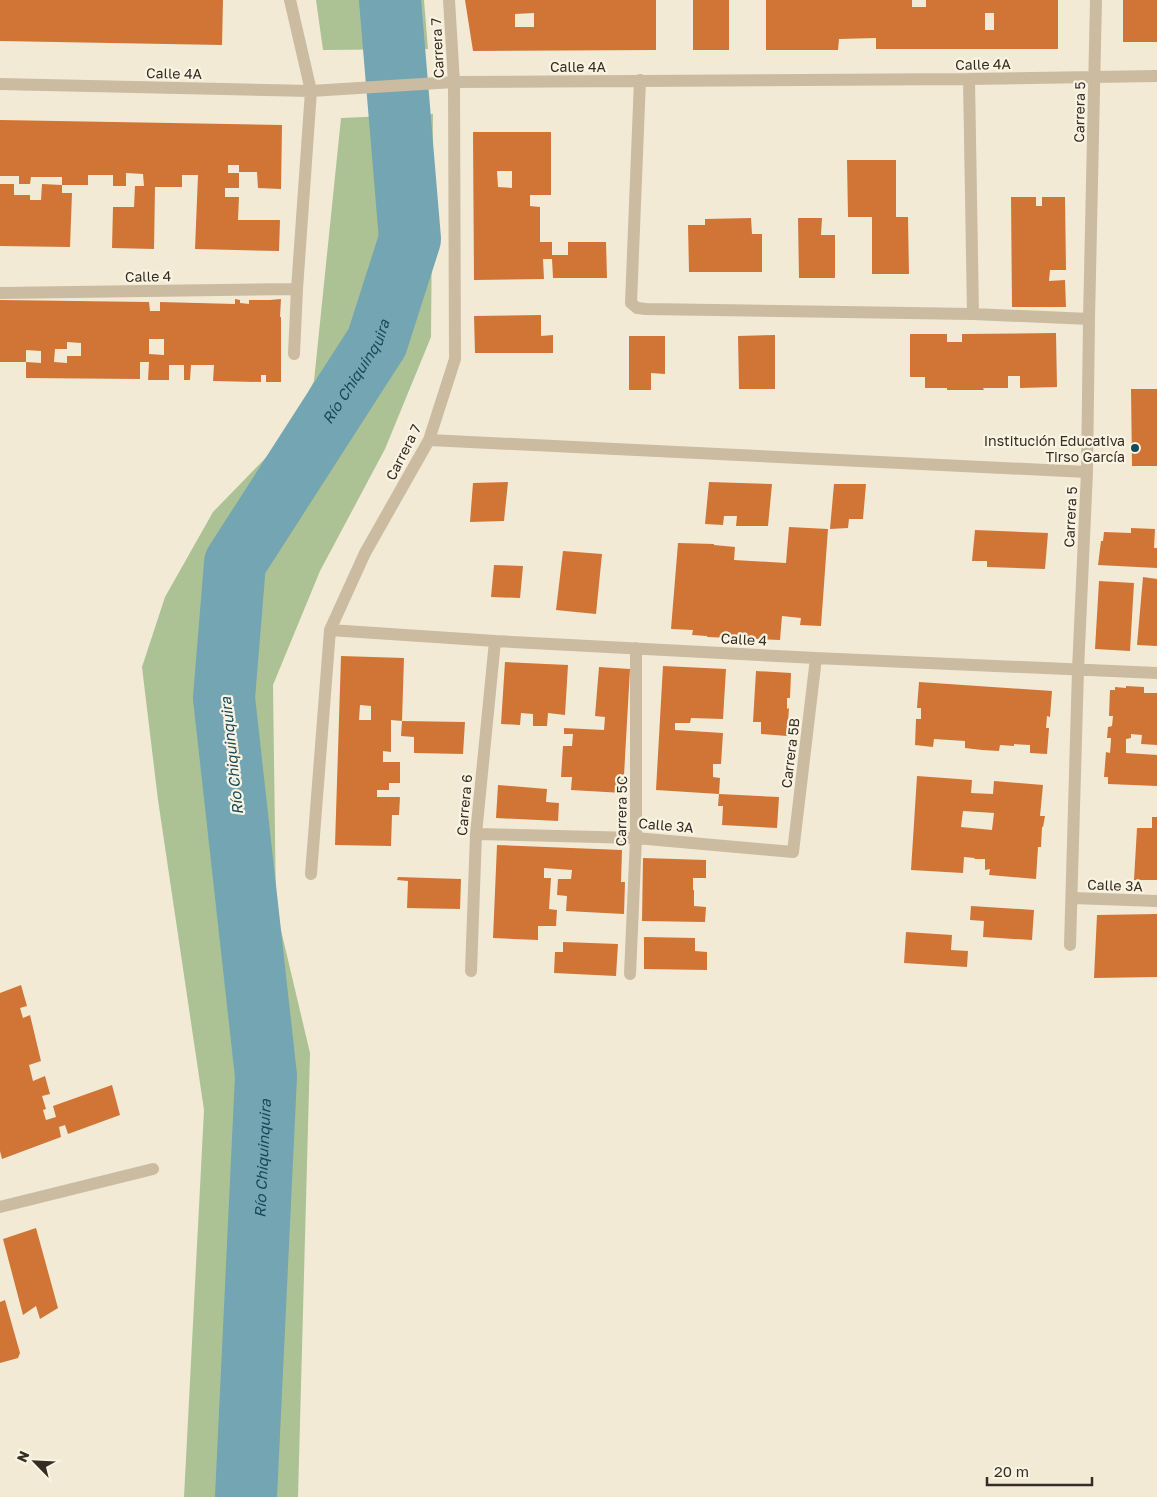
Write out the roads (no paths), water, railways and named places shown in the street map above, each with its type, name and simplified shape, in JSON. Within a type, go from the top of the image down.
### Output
[{"type":"street","points":[[290,0],[311,91],[294,354]]},
{"type":"street","name":"Carrera 7","points":[[311,874],[330,630],[365,553],[429,440],[455,359],[454,82],[449,0]]},
{"type":"street","name":"Carrera 5","points":[[1070,945],[1078,670],[1087,472],[1096,0]]},
{"type":"street","name":"Calle 4A","points":[[0,84],[311,91],[454,82],[1157,76]]},
{"type":"street","points":[[969,79],[973,314]]},
{"type":"street","points":[[640,80],[631,302],[637,308],[973,314],[1089,319]]},
{"type":"street","name":"Calle 4","points":[[0,293],[297,289]]},
{"type":"street","points":[[429,440],[1087,472]]},
{"type":"street","name":"Calle 4","points":[[330,630],[495,642],[1157,673]]},
{"type":"street","name":"Carrera 6","points":[[470,971],[476,834],[495,642]]},
{"type":"street","name":"Carrera 5C","points":[[630,974],[636,838],[636,648]]},
{"type":"street","name":"Carrera 5B","points":[[793,852],[816,658]]},
{"type":"street","name":"Calle 3A","points":[[476,834],[636,838],[793,852]]},
{"type":"street","name":"Calle 3A","points":[[1072,898],[1157,901]]},
{"type":"street","points":[[0,1207],[153,1169]]},
{"type":"waterway","name":"Río Chiquinquira","points":[[246,1497],[266,1076],[224,698],[235,563],[377,342],[410,239],[390,0]]},
{"type":"place","name":"Institución Educativa Tirso García","points":[[1135,448]]}]
